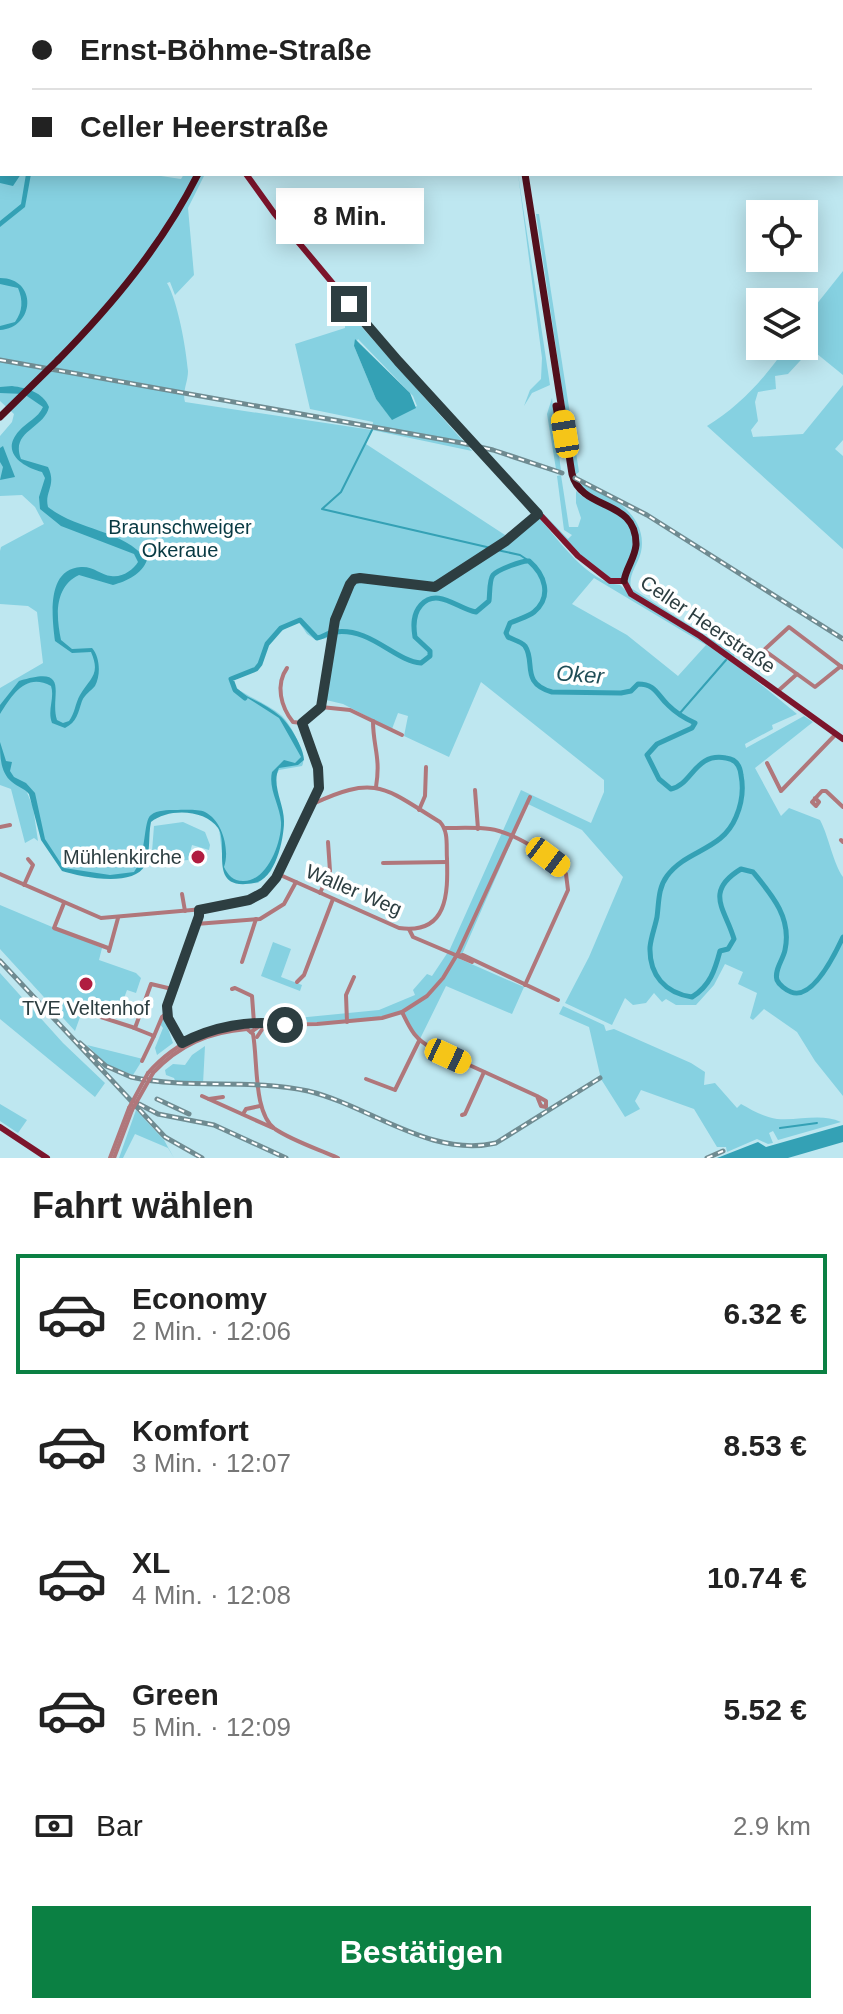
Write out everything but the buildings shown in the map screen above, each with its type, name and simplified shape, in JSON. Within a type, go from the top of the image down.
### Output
[{"type":"highway","points":[[0,417],[94,323],[151,248],[194,176]]},
{"type":"highway","points":[[523,176],[559,430],[569,460]]},
{"type":"highway","points":[[523,176],[573,478],[579,490],[589,498],[618,510],[633,528],[635,548],[624,581]]},
{"type":"highway","points":[[0,411],[110,298],[151,248]]},
{"type":"main road","name":"Celler Heerstraße","points":[[247,176],[274,213],[385,346],[538,514],[598,573],[611,581],[624,581],[630,593],[688,628],[843,739]]},
{"type":"main road","points":[[0,1129],[45,1158]]},
{"type":"street","points":[[321,707],[334,626],[354,579],[435,587],[506,541],[538,514]]},
{"type":"street","points":[[789,627],[842,667],[815,687],[764,650],[789,627]]},
{"type":"street","points":[[287,668],[282,676],[282,703],[293,722],[303,721],[321,707],[345,708],[402,735]]},
{"type":"street","points":[[778,692],[797,674]]},
{"type":"street","points":[[0,874],[97,918],[199,910],[230,906],[255,898],[269,888],[278,874],[318,793],[319,773],[303,721]]},
{"type":"street","points":[[373,721],[374,740],[379,750],[376,787]]},
{"type":"street","points":[[767,763],[781,791],[836,734]]},
{"type":"street","points":[[419,810],[425,796],[426,767]]},
{"type":"street","points":[[313,804],[360,787],[376,787],[445,828],[496,830],[515,838],[561,867],[569,881],[568,890],[525,985]]},
{"type":"street","points":[[475,790],[478,829]]},
{"type":"street","points":[[815,798],[826,791],[843,807]]},
{"type":"street","points":[[318,793],[328,798]]},
{"type":"street","points":[[112,1158],[131,1109],[150,1073],[163,1057],[183,1045],[210,1031],[382,1018],[402,1012],[433,990],[457,956],[530,797]]},
{"type":"street","points":[[0,827],[10,825]]},
{"type":"street","points":[[409,929],[427,924],[443,907],[448,892],[445,828]]},
{"type":"street","points":[[320,893],[330,871],[328,842]]},
{"type":"street","points":[[24,885],[33,865],[28,859]]},
{"type":"street","points":[[383,863],[447,862]]},
{"type":"street","name":"Waller Weg","points":[[278,874],[388,924],[409,929],[413,937],[457,956],[463,955],[558,1000]]},
{"type":"street","points":[[196,924],[256,919],[284,904],[296,882]]},
{"type":"street","points":[[182,894],[185,911]]},
{"type":"street","points":[[297,982],[304,975],[333,899]]},
{"type":"street","points":[[64,903],[54,928],[109,950],[118,918]]},
{"type":"street","points":[[183,1045],[168,1012],[172,989],[199,910]]},
{"type":"street","points":[[242,962],[256,919]]},
{"type":"street","points":[[347,1022],[346,995],[354,977]]},
{"type":"street","points":[[134,1028],[151,984],[172,989]]},
{"type":"street","points":[[232,989],[252,996],[251,1028],[257,1062]]},
{"type":"street","points":[[142,1061],[162,1017],[168,1012]]},
{"type":"street","points":[[402,1012],[419,1041],[537,1096]]},
{"type":"street","points":[[101,1017],[154,1036]]},
{"type":"street","points":[[251,1028],[285,1025]]},
{"type":"street","points":[[251,1028],[257,1037],[260,1106],[273,1128]]},
{"type":"street","points":[[257,1037],[263,1028]]},
{"type":"street","points":[[366,1079],[395,1090],[419,1041]]},
{"type":"street","points":[[462,1115],[484,1072]]},
{"type":"street","points":[[202,1096],[244,1112],[336,1158]]},
{"type":"street","points":[[208,1099],[223,1097],[219,1103]]},
{"type":"street","points":[[244,1112],[260,1106]]},
{"type":"street","points":[[257,1121],[265,1116]]},
{"type":"green space","name":"Braunschweiger Okeraue","points":[[0,176],[161,176],[181,179],[183,176],[204,176],[188,208],[194,275],[175,295],[170,282],[167,283],[178,313],[185,350],[188,371],[185,402],[372,430],[366,444],[511,539],[539,518],[585,569],[620,585],[643,604],[688,630],[797,714],[772,725],[773,729],[745,744],[746,748],[804,716],[813,722],[755,768],[781,816],[789,808],[820,820],[843,877],[843,1096],[797,1032],[764,1009],[753,1020],[750,1018],[757,993],[738,984],[743,972],[725,964],[714,985],[696,1005],[676,1005],[666,999],[662,1002],[654,993],[646,1003],[633,1005],[625,998],[612,1025],[565,1003],[589,957],[623,877],[582,830],[528,804],[460,959],[524,987],[512,1014],[446,986],[419,1041],[402,1012],[360,1021],[270,1023],[379,1010],[415,995],[413,990],[427,974],[432,976],[450,949],[521,790],[591,823],[604,792],[604,780],[481,682],[449,757],[404,736],[408,716],[398,713],[392,729],[343,704],[326,700],[335,637],[316,640],[307,634],[299,622],[273,638],[254,671],[244,672],[232,679],[233,686],[282,716],[294,733],[303,755],[302,766],[279,770],[274,779],[284,825],[271,871],[258,883],[239,884],[224,871],[219,828],[196,813],[167,813],[154,819],[149,823],[148,854],[135,873],[103,877],[61,867],[42,839],[33,798],[26,790],[33,807],[38,841],[34,838],[25,843],[11,789],[0,785],[0,688],[43,663],[37,612],[28,606],[0,604],[0,551],[1,547],[44,524],[35,507],[22,495],[0,496],[0,436],[12,422],[14,414],[0,401]],"holes":[[[594,578],[706,645],[678,676],[627,635],[572,604]]]},
{"type":"green space","points":[[518,176],[550,385],[532,393],[524,406],[530,390],[541,379],[542,358]]},
{"type":"green space","points":[[536,214],[539,214],[579,472],[575,475]]},
{"type":"green space","points":[[843,271],[843,375],[818,355],[818,302]]},
{"type":"green space","points":[[351,315],[472,451],[372,430],[373,422],[310,409],[295,344],[345,328]],"holes":[[[358,339],[413,396],[417,406],[392,419],[376,399],[354,346]]]},
{"type":"green space","points":[[777,360],[801,360],[788,374],[775,376],[776,389],[758,392],[755,402],[758,421],[751,430],[753,437],[803,434],[843,385],[843,440],[835,449],[843,456],[843,549],[707,426],[730,410]]},
{"type":"green space","points":[[552,398],[561,471],[556,469],[547,414]]},
{"type":"green space","points":[[561,475],[569,527],[578,527],[581,518],[576,491],[616,511],[629,526],[632,552],[620,579],[613,580],[581,557],[539,509],[568,539],[572,535],[564,530],[557,476]]},
{"type":"green space","points":[[577,483],[613,498],[639,527],[641,552],[632,574],[631,588],[734,654],[735,659],[631,591],[627,581],[635,559],[633,523],[587,495]]},
{"type":"green space","points":[[183,822],[205,832],[209,850],[192,845],[188,860],[151,864],[154,826]]},
{"type":"green space","name":"TVE Veltenhof","points":[[0,905],[102,948],[99,960],[136,973],[141,978],[136,993],[127,990],[117,1017],[84,1006],[75,1031],[0,949]]},
{"type":"green space","points":[[273,942],[291,949],[281,977],[302,985],[300,991],[261,976]]},
{"type":"green space","points":[[0,973],[63,1043],[105,1083],[95,1097],[0,1019]]},
{"type":"green space","points":[[563,1006],[604,1025],[606,1031],[614,1029],[691,1063],[705,1072],[704,1085],[715,1083],[737,1108],[741,1104],[777,1119],[818,1118],[841,1122],[778,1140],[773,1131],[769,1133],[773,1143],[757,1139],[727,1152],[726,1147],[717,1147],[694,1109],[641,1090],[635,1101],[640,1109],[625,1117],[601,1079],[589,1027],[559,1014]]},
{"type":"green space","points":[[164,1017],[173,1043],[157,1055],[155,1048]]},
{"type":"green space","points":[[87,1045],[143,1059],[133,1075],[107,1065]]},
{"type":"green space","points":[[205,1046],[203,1084],[176,1083],[174,1078],[166,1075],[165,1070],[173,1064],[185,1065],[192,1055]]},
{"type":"green space","points":[[0,1104],[27,1120],[18,1133],[0,1121]]},
{"type":"green space","points":[[136,1110],[164,1140],[174,1158],[168,1148],[135,1134],[123,1158],[119,1158]]},
{"type":"shaded area","points":[[0,176],[20,176],[13,186],[0,183]]},
{"type":"shaded area","points":[[26,176],[31,176],[25,207],[0,227],[0,221],[21,204]]},
{"type":"shaded area","points":[[0,278],[12,280],[21,286],[27,303],[20,321],[0,330],[0,326],[15,322],[20,314],[21,297],[18,288],[0,284]]},
{"type":"shaded area","points":[[355,339],[410,393],[416,408],[392,420],[376,399],[354,346]]},
{"type":"shaded area","points":[[12,386],[39,394],[49,407],[41,420],[24,436],[19,450],[21,459],[48,467],[51,484],[48,507],[73,521],[126,542],[147,560],[133,576],[113,585],[79,575],[71,580],[61,595],[58,621],[61,640],[72,649],[92,648],[99,666],[95,686],[83,699],[75,720],[65,728],[52,723],[51,686],[42,682],[21,688],[0,714],[0,705],[19,681],[47,677],[55,685],[57,720],[63,723],[69,721],[80,695],[93,676],[95,666],[91,652],[72,653],[55,641],[53,608],[57,585],[70,570],[85,567],[119,576],[138,562],[134,554],[61,526],[40,509],[39,497],[45,478],[42,472],[16,458],[12,446],[19,431],[43,407],[24,394],[0,393],[0,387]]},
{"type":"shaded area","points":[[3,446],[15,477],[0,480],[3,467],[0,448]]},
{"type":"shaded area","points":[[235,690],[284,719],[302,749],[304,760],[298,765],[279,768],[277,774],[284,829],[277,858],[268,875],[254,883],[230,881],[222,866],[218,828],[204,817],[186,813],[167,814],[151,822],[148,854],[139,872],[119,879],[106,879],[62,871],[41,840],[29,794],[5,774],[0,742],[6,761],[12,762],[10,771],[14,777],[26,783],[35,793],[45,839],[64,868],[110,875],[134,872],[141,857],[151,815],[163,811],[199,810],[211,816],[221,829],[225,845],[224,867],[231,877],[252,880],[266,868],[276,850],[281,830],[272,772],[284,760],[295,763],[301,757],[279,718]]},
{"type":"shaded area","points":[[843,1125],[843,1142],[788,1158],[717,1158],[758,1142],[766,1147]]},
{"type":"waterway","points":[[372,430],[341,492],[322,509],[491,548]]},
{"type":"waterway","points":[[497,550],[520,555],[529,561]]},
{"type":"waterway","name":"Oker","points":[[245,698],[235,690],[231,679],[256,669],[267,644],[281,628],[300,620],[317,638],[335,632],[360,634],[402,657],[421,663],[430,656],[430,651],[415,637],[414,620],[421,605],[434,598],[476,612],[489,601],[493,575],[529,561],[542,579],[543,599],[532,614],[510,623],[506,633],[525,646],[532,678],[536,683],[552,692],[621,693],[631,691],[638,684],[653,688],[674,711],[695,723],[692,728],[657,744],[647,755],[659,779],[671,789],[684,782],[701,764],[716,757],[735,761],[740,769],[742,796],[730,828],[722,837],[675,867],[662,885],[650,947],[652,966],[660,981],[674,991],[692,997],[707,983],[720,951],[728,949],[734,939],[720,894],[729,877],[741,869],[753,872],[783,917],[785,950],[776,976],[785,989],[799,993],[815,983],[843,937]]},
{"type":"waterway","points":[[680,713],[726,660]]},
{"type":"waterway","points":[[780,1128],[817,1123]]},
{"type":"railway","points":[[0,360],[462,443],[562,473]]},
{"type":"railway","points":[[575,478],[647,515],[843,639]]},
{"type":"railway","points":[[0,961],[165,1137],[202,1158]]},
{"type":"railway","points":[[80,1043],[106,1066],[131,1077],[175,1083],[264,1085],[308,1091],[424,1137],[472,1146],[496,1143],[600,1078]]},
{"type":"railway","points":[[157,1099],[189,1114]]},
{"type":"railway","points":[[139,1104],[158,1114],[214,1125],[286,1158]]},
{"type":"railway","points":[[707,1158],[723,1151]]},
{"type":"place","name":"Mühlenkirche","points":[[198,857]]},
{"type":"place","name":"TVE Veltenhof","points":[[86,984]]},
{"type":"route","points":[[285,1025],[266,1023],[221,1028],[182,1043],[168,1018],[167,1006],[199,910],[244,902],[269,888],[316,798],[319,773],[302,723],[321,707],[335,620],[350,584],[360,578],[435,587],[506,541],[538,514],[349,304]]}]
